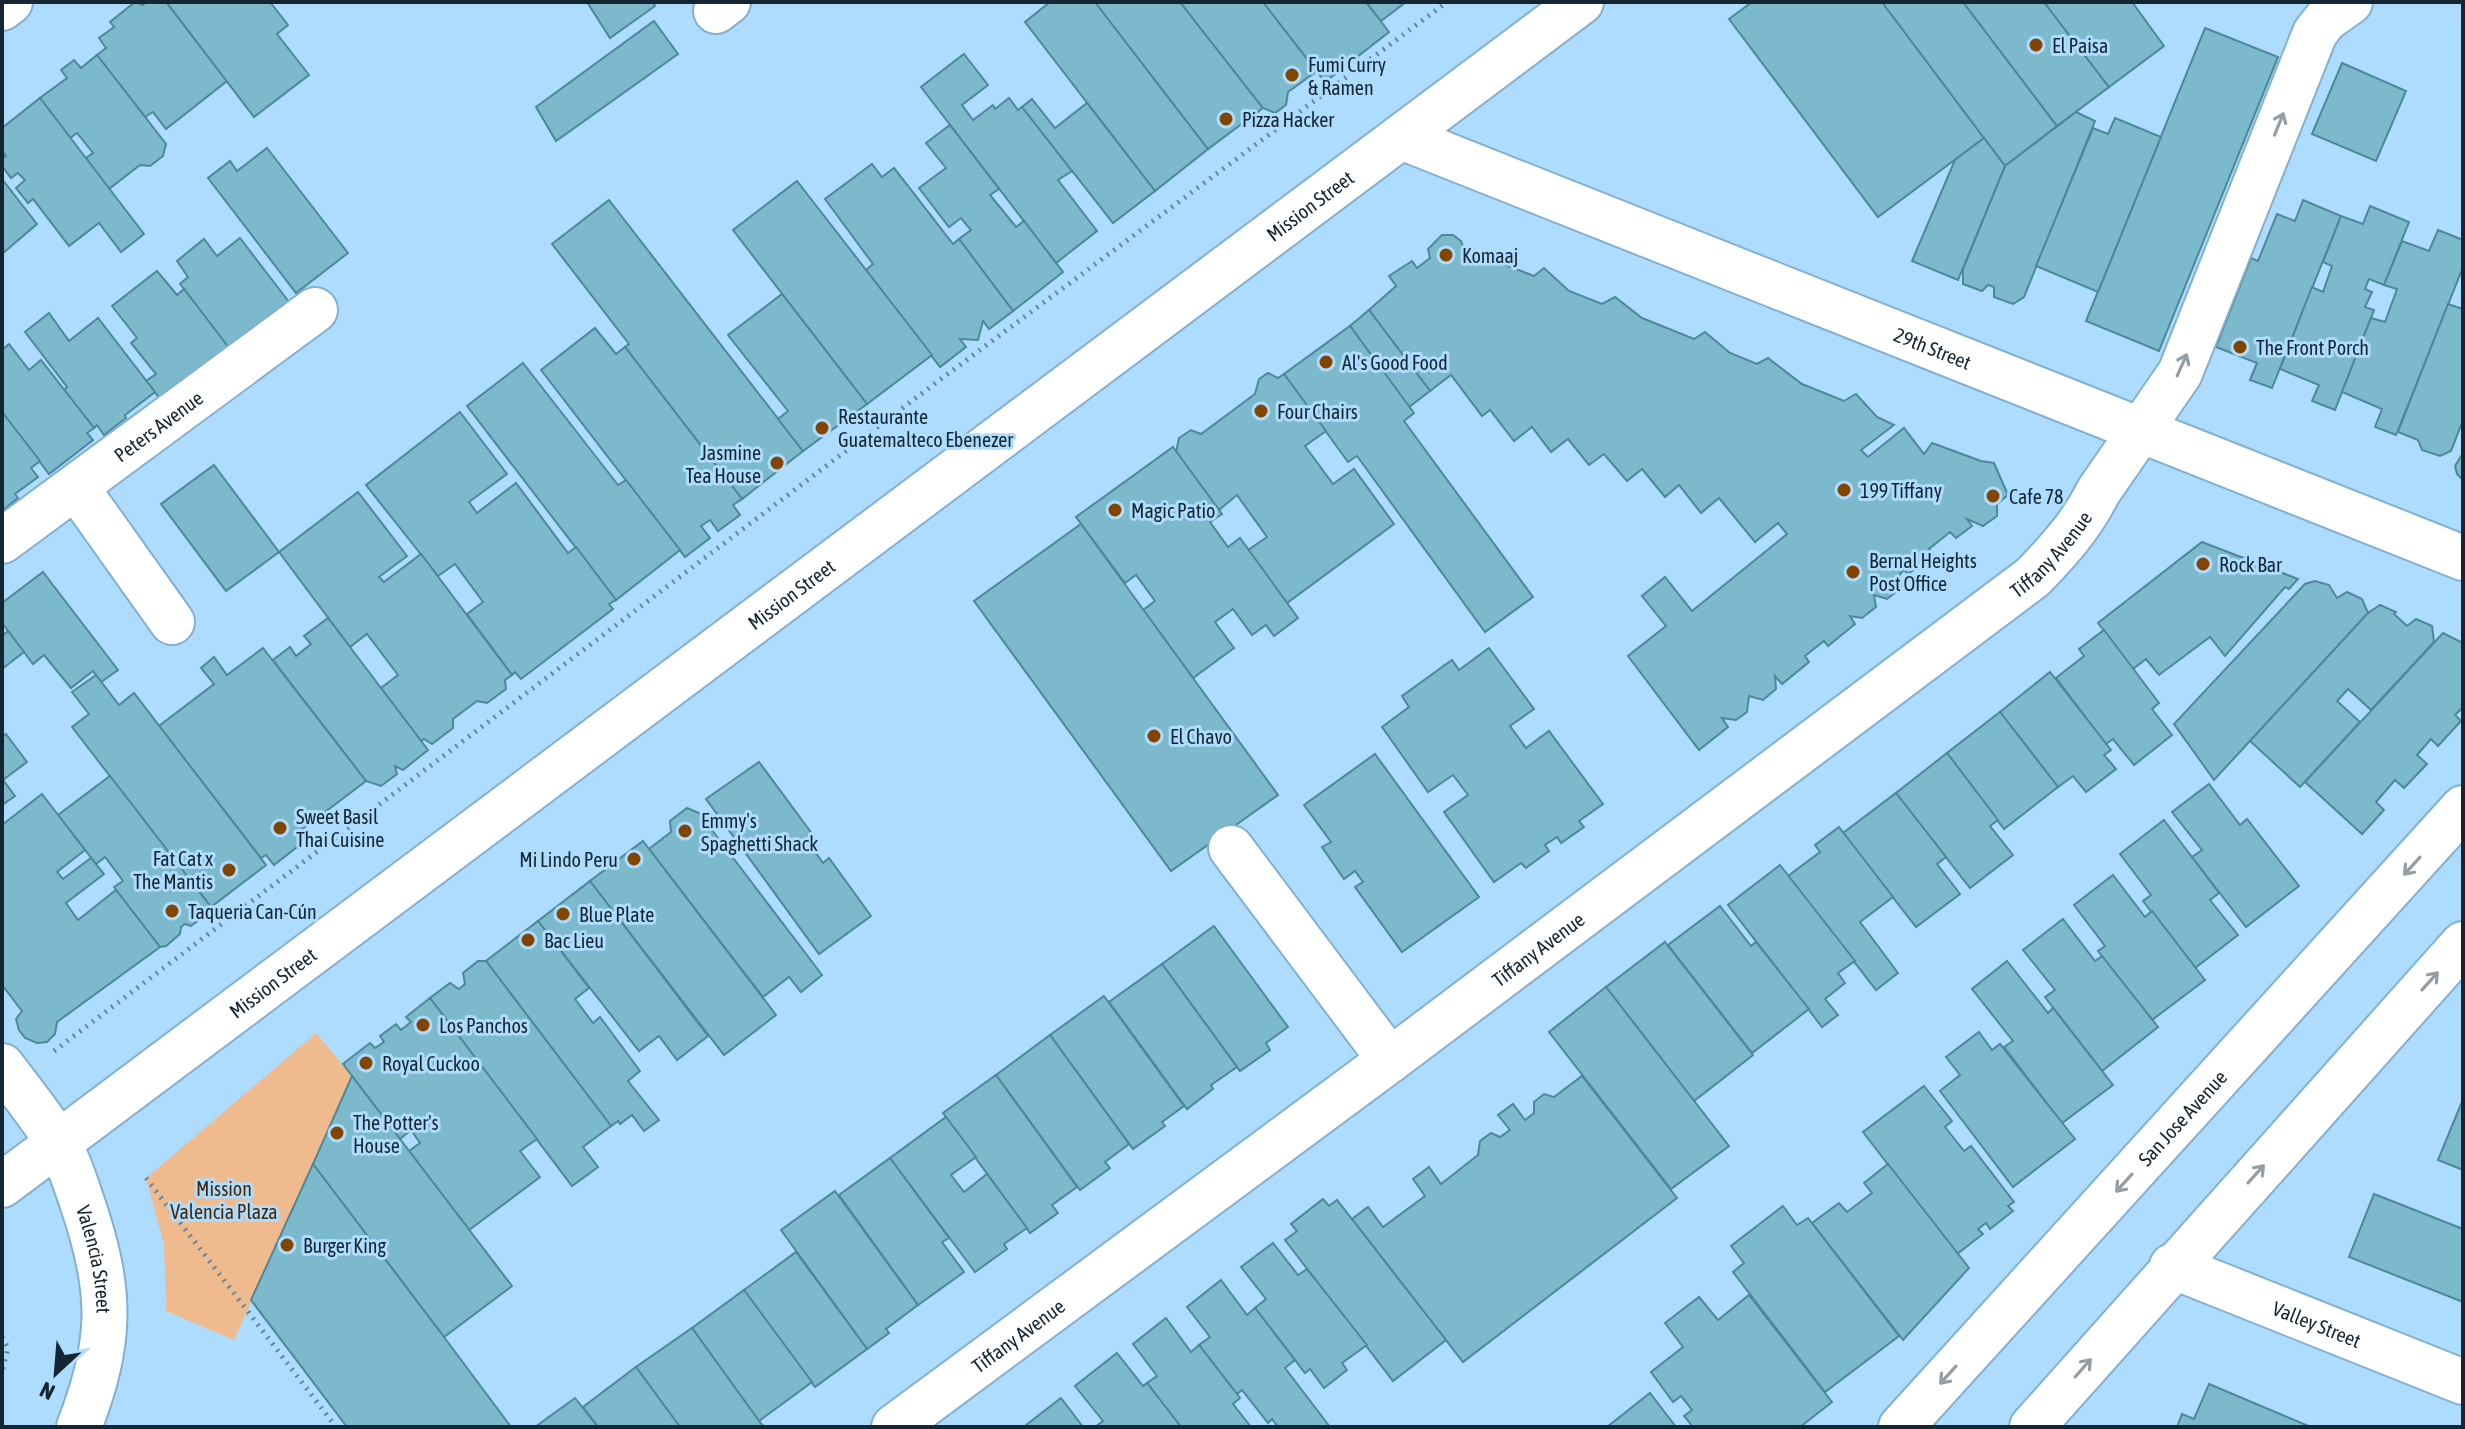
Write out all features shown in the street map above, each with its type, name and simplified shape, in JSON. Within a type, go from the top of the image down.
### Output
[{"type":"street","points":[[2,8],[10,2]]},
{"type":"street","name":"Mission Street","points":[[2,1185],[1581,2]]},
{"type":"street","name":"Tiffany Avenue","points":[[894,1427],[1390,1060],[2033,577],[2062,547],[2088,512],[2098,492],[2180,373],[2315,33],[2326,19],[2350,2]]},
{"type":"street","name":"29th Street","points":[[1401,137],[2463,558]]},
{"type":"street","name":"Peters Avenue","points":[[2,541],[315,310]]},
{"type":"street","points":[[76,487],[172,622]]},
{"type":"street","name":"San Jose Avenue","points":[[1901,1427],[2463,808]]},
{"type":"street","points":[[1231,848],[1390,1060]]},
{"type":"street","points":[[2032,1427],[2172,1266],[2463,944]]},
{"type":"street","name":"Valencia Street","points":[[2,1066],[58,1142],[97,1251],[106,1323],[100,1369],[79,1427]]},
{"type":"street","name":"Valley Street","points":[[2172,1266],[2463,1382]]},
{"type":"path","points":[[53,1052],[929,388],[1447,2]]},
{"type":"path","points":[[146,1178],[336,1427]]},
{"type":"path","points":[[2,1337],[8,1348],[2,1372]]},
{"type":"green space","name":"Mission Valencia Plaza","points":[[316,1033],[352,1076],[234,1340],[166,1311],[164,1245],[146,1178]]},
{"type":"building","points":[[135,2],[143,5],[146,2],[166,2],[227,81],[166,129],[153,112],[145,117],[97,55],[106,48],[99,38],[114,27],[110,22]]},
{"type":"building","points":[[270,2],[288,25],[277,34],[309,75],[254,117],[168,4]]},
{"type":"building","points":[[587,2],[653,2],[655,6],[610,38]]},
{"type":"building","points":[[1050,2],[1095,2],[1208,149],[1155,191],[1025,22]]},
{"type":"building","points":[[1095,2],[1180,2],[1263,108],[1208,149]]},
{"type":"building","points":[[1180,2],[1263,2],[1317,71],[1288,92],[1286,105],[1275,113],[1263,108]]},
{"type":"building","points":[[1263,2],[1366,2],[1389,32],[1325,82]]},
{"type":"building","points":[[1366,2],[1406,2],[1381,21]]},
{"type":"building","points":[[1752,2],[1882,2],[1984,138],[1878,217],[1729,19]]},
{"type":"building","points":[[1882,2],[1963,2],[2057,126],[2005,166]]},
{"type":"building","name":"El Paisa","points":[[1963,2],[2044,2],[2109,87],[2057,126]]},
{"type":"building","points":[[2044,2],[2132,2],[2164,46],[2109,87]]},
{"type":"building","points":[[654,21],[678,54],[556,141],[536,107]]},
{"type":"building","points":[[2205,28],[2278,57],[2159,351],[2086,321]]},
{"type":"building","points":[[964,54],[988,85],[962,105],[973,120],[1009,98],[1018,110],[1022,107],[1072,171],[1058,180],[1097,231],[1056,263],[921,87]]},
{"type":"building","points":[[97,55],[166,144],[163,156],[150,166],[140,165],[109,189],[86,158],[93,153],[77,133],[70,138],[40,98],[67,78],[61,70],[74,60],[81,68]]},
{"type":"building","points":[[2342,63],[2406,91],[2376,161],[2312,134]]},
{"type":"building","points":[[40,98],[144,234],[121,252],[99,223],[69,246],[33,199],[28,203],[16,188],[25,180],[18,173],[11,178],[2,166],[2,158],[6,156],[2,151],[2,128]]},
{"type":"building","points":[[1032,99],[1055,128],[1087,103],[1155,191],[1113,223],[1022,107]]},
{"type":"building","points":[[2076,112],[2095,121],[2024,297],[2013,304],[1994,297],[1994,287],[1988,285],[1982,291],[1963,284],[1963,269],[2005,166]]},
{"type":"building","points":[[2115,118],[2161,137],[2098,292],[2036,266],[2093,128],[2108,134]]},
{"type":"building","points":[[950,125],[999,189],[990,195],[1016,227],[1024,221],[1063,272],[1013,311],[959,239],[971,230],[961,218],[949,227],[919,188],[946,168],[926,143]]},
{"type":"building","points":[[1984,138],[2005,166],[1958,280],[1912,261],[1955,160]]},
{"type":"building","points":[[267,148],[348,253],[296,293],[208,178],[230,161],[237,171]]},
{"type":"building","points":[[872,164],[882,177],[894,168],[953,244],[959,239],[1013,311],[989,329],[983,321],[978,340],[960,339],[966,347],[940,367],[866,270],[873,264],[825,199]]},
{"type":"building","points":[[2,179],[37,224],[2,254]]},
{"type":"building","points":[[797,181],[932,355],[867,404],[733,230]]},
{"type":"building","points":[[609,200],[803,451],[742,499],[625,347],[629,344],[552,244]]},
{"type":"building","points":[[2303,200],[2341,216],[2272,388],[2250,380],[2257,363],[2216,347],[2251,258],[2258,261],[2277,214],[2295,221]]},
{"type":"building","points":[[2370,206],[2409,222],[2384,285],[2369,279],[2365,289],[2372,292],[2365,307],[2374,310],[2335,410],[2312,401],[2319,385],[2280,369],[2312,287],[2323,292],[2332,266],[2323,262],[2341,216],[2363,224]]},
{"type":"building","points":[[2438,230],[2463,240],[2463,267],[2396,435],[2375,427],[2382,409],[2342,392],[2371,318],[2385,322],[2397,289],[2384,285],[2402,241],[2429,251]]},
{"type":"building","name":"199 Tiffany","points":[[1442,235],[1453,235],[1461,241],[1464,249],[1534,276],[1544,268],[1569,291],[1602,304],[1615,297],[1642,318],[1694,339],[1705,332],[1730,353],[1757,364],[1768,358],[1802,384],[1844,401],[1856,394],[1877,417],[1894,425],[1861,450],[1868,457],[1904,428],[1924,454],[1932,443],[1994,463],[2008,495],[1997,504],[1997,516],[1983,526],[1967,519],[1972,526],[1956,538],[1950,532],[1929,549],[1934,556],[1908,574],[1904,570],[1900,574],[1901,588],[1887,599],[1874,595],[1876,607],[1862,618],[1850,616],[1855,624],[1828,646],[1824,641],[1805,656],[1809,662],[1782,684],[1775,676],[1776,689],[1763,700],[1749,696],[1747,712],[1736,720],[1722,718],[1728,727],[1699,750],[1628,656],[1666,626],[1642,596],[1665,577],[1692,611],[1787,534],[1778,523],[1755,542],[1719,498],[1701,513],[1679,485],[1665,497],[1642,469],[1627,481],[1604,454],[1589,465],[1568,439],[1551,452],[1532,427],[1514,441],[1490,410],[1482,416],[1451,375],[1430,391],[1369,310],[1396,286],[1389,276],[1412,261],[1417,268],[1430,258],[1428,249]]},
{"type":"building","points":[[240,238],[289,302],[229,348],[180,284],[188,277],[177,261],[204,239],[217,256]]},
{"type":"building","points":[[157,271],[177,295],[184,289],[229,348],[161,400],[146,381],[156,374],[131,343],[137,338],[112,306]]},
{"type":"building","points":[[782,294],[867,404],[803,451],[778,419],[788,411],[728,335]]},
{"type":"building","points":[[2448,304],[2463,309],[2463,420],[2451,451],[2440,456],[2422,450],[2418,440],[2398,432]]},
{"type":"building","points":[[1369,310],[1430,391],[1409,407],[1350,326]]},
{"type":"building","points":[[49,313],[69,341],[98,318],[155,392],[104,435],[97,425],[94,428],[64,390],[67,387],[25,332]]},
{"type":"building","points":[[1350,326],[1414,413],[1404,421],[1533,597],[1485,632],[1357,456],[1348,462],[1284,374]]},
{"type":"building","points":[[595,328],[616,354],[625,347],[742,499],[733,505],[740,515],[718,531],[710,520],[701,526],[710,538],[685,557],[541,370]]},
{"type":"building","points":[[9,344],[29,370],[41,360],[94,428],[87,433],[93,440],[49,474],[2,412],[2,350]]},
{"type":"building","points":[[523,363],[618,485],[626,480],[680,550],[616,600],[467,406]]},
{"type":"building","points":[[1268,373],[1278,378],[1284,374],[1326,431],[1305,446],[1333,484],[1354,469],[1394,524],[1287,603],[1248,550],[1267,537],[1237,495],[1219,510],[1176,452],[1179,438],[1191,430],[1201,434],[1255,394],[1259,379]]},
{"type":"building","points":[[2,412],[40,461],[31,468],[38,477],[15,494],[18,498],[2,511]]},
{"type":"building","points":[[460,412],[507,474],[469,502],[477,513],[516,483],[568,553],[576,547],[616,600],[609,604],[613,609],[521,679],[515,672],[512,675],[467,614],[483,602],[455,564],[438,576],[366,485]]},
{"type":"building","points":[[1173,447],[1222,514],[1210,522],[1228,547],[1240,538],[1298,618],[1274,636],[1266,625],[1252,635],[1233,609],[1215,622],[1234,648],[1193,678],[1143,610],[1155,601],[1136,575],[1125,583],[1076,517]]},
{"type":"building","points":[[2463,453],[2463,480],[2455,466]]},
{"type":"building","points":[[214,465],[279,552],[226,591],[161,504]]},
{"type":"building","points":[[358,492],[407,556],[379,577],[384,582],[421,554],[512,675],[505,680],[506,689],[487,703],[477,701],[453,719],[453,728],[432,744],[424,739],[421,741],[381,688],[398,675],[367,634],[350,647],[279,552]]},
{"type":"building","name":"El Chavo","points":[[1081,524],[1278,795],[1171,871],[974,601]]},
{"type":"building","points":[[2202,542],[2298,579],[2289,589],[2285,587],[2225,656],[2210,637],[2159,675],[2146,659],[2133,669],[2098,623]]},
{"type":"building","points":[[43,572],[118,670],[101,682],[93,671],[71,688],[44,655],[33,664],[2,623],[2,603]]},
{"type":"building","points":[[2315,581],[2329,585],[2337,598],[2347,592],[2362,599],[2368,613],[2214,780],[2174,724],[2305,584]]},
{"type":"building","points":[[2380,605],[2396,612],[2394,614],[2407,626],[2416,619],[2432,626],[2434,642],[2371,710],[2348,689],[2337,701],[2360,722],[2300,787],[2250,741],[2368,613]]},
{"type":"building","points":[[328,618],[428,750],[403,770],[395,766],[397,774],[381,786],[366,781],[273,660],[290,647],[296,656],[311,644],[304,636]]},
{"type":"building","points":[[2104,630],[2159,703],[2152,709],[2172,735],[2134,765],[2113,739],[2106,744],[2056,678],[2084,656],[2079,649]]},
{"type":"building","points":[[8,631],[24,652],[2,669],[2,636]]},
{"type":"building","points":[[2443,633],[2463,643],[2463,707],[2455,715],[2461,721],[2438,746],[2431,739],[2417,755],[2427,764],[2404,788],[2395,780],[2376,802],[2384,810],[2362,834],[2305,782]]},
{"type":"building","points":[[263,648],[366,781],[300,831],[306,840],[274,865],[266,855],[261,858],[159,726],[214,684],[201,668],[214,657],[227,675]]},
{"type":"building","points":[[1489,648],[1534,709],[1510,726],[1526,748],[1549,731],[1603,804],[1579,821],[1584,827],[1561,843],[1557,837],[1545,845],[1549,851],[1526,868],[1521,863],[1494,882],[1444,812],[1468,795],[1453,775],[1428,792],[1382,727],[1409,707],[1402,696],[1452,660],[1459,670]]},
{"type":"building","points":[[2050,672],[2111,750],[2104,755],[2116,769],[2086,792],[2073,776],[2058,787],[2000,712]]},
{"type":"building","points":[[96,675],[119,705],[134,693],[266,865],[211,907],[72,727],[89,714],[72,692]]},
{"type":"building","points":[[2000,712],[2058,787],[2004,829],[1947,753]]},
{"type":"building","points":[[6,734],[27,762],[3,780],[15,796],[2,805],[2,737]]},
{"type":"building","points":[[1947,753],[1998,820],[1990,826],[2013,855],[1970,888],[1896,793]]},
{"type":"building","points":[[1375,754],[1479,897],[1402,952],[1355,887],[1363,882],[1355,871],[1344,879],[1322,847],[1331,842],[1304,805]]},
{"type":"building","points":[[759,762],[813,835],[807,840],[823,863],[829,858],[871,916],[819,954],[706,799]]},
{"type":"building","points":[[110,776],[211,907],[191,926],[185,924],[181,927],[180,934],[166,946],[160,947],[116,890],[114,887],[123,881],[105,857],[96,864],[58,815]]},
{"type":"building","points":[[2209,784],[2240,825],[2247,819],[2299,886],[2246,927],[2192,857],[2202,850],[2172,812]]},
{"type":"building","points":[[1896,793],[1946,857],[1937,864],[1960,894],[1916,927],[1843,833]]},
{"type":"building","points":[[42,794],[85,850],[57,872],[63,879],[91,858],[104,874],[66,903],[78,920],[116,890],[160,947],[57,1022],[55,1034],[47,1042],[37,1043],[25,1038],[19,1030],[16,1019],[22,1011],[2,985],[2,825]]},
{"type":"building","points":[[687,808],[699,813],[822,975],[801,992],[789,977],[763,997],[649,849],[671,832],[670,821]]},
{"type":"building","points":[[2164,820],[2219,893],[2210,900],[2238,935],[2195,968],[2143,901],[2151,895],[2120,854]]},
{"type":"building","points":[[1839,827],[1893,897],[1860,922],[1898,973],[1876,990],[1788,876],[1820,852],[1815,845]]},
{"type":"building","points":[[643,841],[776,1015],[724,1055],[590,881]]},
{"type":"building","points":[[1780,865],[1855,961],[1838,973],[1845,983],[1825,999],[1838,1015],[1822,1027],[1728,905]]},
{"type":"building","points":[[2113,875],[2145,917],[2152,911],[2205,980],[2152,1020],[2098,951],[2105,946],[2074,905]]},
{"type":"building","points":[[590,881],[708,1036],[677,1060],[659,1036],[639,1051],[538,921]]},
{"type":"building","points":[[1720,906],[1751,946],[1756,942],[1809,1009],[1752,1053],[1668,945]]},
{"type":"building","points":[[2063,919],[2095,961],[2102,956],[2158,1027],[2102,1071],[2045,997],[2055,990],[2023,950]]},
{"type":"building","points":[[538,921],[589,988],[575,999],[593,1023],[600,1017],[640,1071],[628,1081],[659,1120],[644,1131],[632,1115],[620,1124],[618,1121],[611,1126],[486,961]]},
{"type":"building","points":[[1214,926],[1288,1027],[1266,1043],[1270,1050],[1240,1071],[1162,964]]},
{"type":"building","points":[[1665,942],[1753,1055],[1694,1101],[1606,987]]},
{"type":"building","points":[[478,961],[486,961],[611,1126],[583,1147],[598,1167],[572,1186],[430,998],[450,983],[459,989],[465,984],[463,973]]},
{"type":"building","points":[[2007,961],[2048,1013],[2053,1008],[2113,1085],[2062,1123],[2004,1047],[2013,1041],[1972,989]]},
{"type":"building","points":[[1162,964],[1237,1067],[1211,1085],[1213,1089],[1187,1109],[1109,1002]]},
{"type":"building","points":[[1606,987],[1729,1146],[1671,1189],[1549,1032]]},
{"type":"building","points":[[1104,996],[1184,1106],[1162,1122],[1165,1126],[1133,1149],[1050,1035]]},
{"type":"building","points":[[430,998],[537,1139],[520,1151],[540,1177],[469,1230],[409,1151],[420,1143],[411,1130],[400,1139],[343,1064],[370,1043],[375,1048],[384,1042],[380,1036],[396,1024],[401,1030],[411,1022],[406,1017]]},
{"type":"building","points":[[1979,1032],[1992,1050],[2000,1044],[2075,1139],[2013,1187],[1940,1091],[1960,1075],[1946,1057]]},
{"type":"building","points":[[1050,1035],[1129,1144],[1105,1162],[1110,1168],[1080,1190],[996,1075]]},
{"type":"building","points":[[996,1075],[1077,1187],[1052,1205],[1058,1213],[1030,1233],[943,1113]]},
{"type":"building","points":[[352,1076],[512,1286],[444,1337],[313,1164]]},
{"type":"building","points":[[1582,1076],[1677,1198],[1463,1362],[1352,1219],[1368,1207],[1383,1227],[1425,1196],[1413,1179],[1429,1167],[1441,1184],[1478,1155],[1480,1141],[1491,1133],[1500,1137],[1510,1130],[1498,1115],[1513,1104],[1525,1120],[1534,1113],[1534,1102],[1544,1094],[1554,1097]]},
{"type":"building","points":[[1924,1086],[1952,1121],[1945,1127],[1964,1151],[1971,1146],[2014,1202],[2008,1206],[2013,1211],[1990,1229],[1986,1223],[1978,1229],[1983,1234],[1957,1254],[1863,1132]]},
{"type":"building","points":[[2463,1105],[2463,1170],[2438,1160]]},
{"type":"building","points":[[946,1117],[976,1157],[951,1175],[964,1192],[987,1174],[1027,1228],[1004,1244],[1007,1249],[975,1272],[890,1158]]},
{"type":"building","points":[[890,1158],[949,1238],[942,1242],[964,1272],[918,1305],[839,1195]]},
{"type":"building","points":[[313,1164],[511,1427],[347,1427],[251,1300]]},
{"type":"building","points":[[1888,1164],[1969,1268],[1903,1340],[1812,1223],[1839,1203],[1847,1212],[1872,1193],[1864,1183]]},
{"type":"building","points":[[835,1191],[918,1305],[886,1329],[889,1333],[867,1349],[781,1230]]},
{"type":"building","points":[[2374,1194],[2463,1229],[2463,1302],[2349,1257]]},
{"type":"building","points":[[1323,1199],[1329,1206],[1337,1200],[1446,1340],[1393,1381],[1285,1240],[1297,1231],[1291,1224]]},
{"type":"building","points":[[1783,1206],[1797,1225],[1808,1218],[1899,1336],[1825,1392],[1733,1272],[1744,1263],[1731,1246]]},
{"type":"building","points":[[1273,1243],[1298,1275],[1307,1269],[1367,1345],[1342,1363],[1347,1370],[1324,1388],[1310,1369],[1305,1373],[1255,1308],[1266,1299],[1241,1267]]},
{"type":"building","points":[[796,1252],[867,1349],[815,1387],[744,1290]]},
{"type":"building","points":[[1221,1280],[1247,1315],[1255,1308],[1295,1360],[1285,1368],[1330,1427],[1278,1427],[1272,1419],[1268,1423],[1242,1390],[1237,1394],[1199,1345],[1210,1337],[1187,1307]]},
{"type":"building","points":[[744,1290],[812,1382],[759,1421],[692,1328]]},
{"type":"building","points":[[1749,1295],[1832,1402],[1800,1427],[1693,1427],[1684,1416],[1692,1410],[1681,1396],[1673,1402],[1651,1372],[1683,1347],[1665,1323],[1699,1297],[1718,1320]]},
{"type":"building","points":[[1166,1318],[1191,1352],[1199,1345],[1240,1398],[1233,1404],[1251,1427],[1181,1427],[1147,1383],[1157,1376],[1133,1344]]},
{"type":"building","points":[[692,1328],[764,1427],[680,1427],[636,1367]]},
{"type":"building","points":[[1117,1353],[1143,1386],[1147,1383],[1181,1427],[1095,1427],[1103,1421],[1075,1386]]},
{"type":"building","points":[[636,1367],[680,1427],[598,1427],[583,1407]]},
{"type":"building","points":[[2209,1384],[2311,1427],[2177,1427],[2182,1414],[2194,1419]]},
{"type":"building","points":[[1650,1393],[1676,1427],[1607,1427]]},
{"type":"building","points":[[575,1398],[598,1427],[535,1427]]},
{"type":"building","points":[[1061,1398],[1083,1427],[1026,1425]]},
{"type":"place","name":"El Paisa","points":[[2036,45]]},
{"type":"place","name":"Fumi Curry & Ramen","points":[[1292,75]]},
{"type":"place","name":"Pizza Hacker","points":[[1226,119]]},
{"type":"place","name":"Komaaj","points":[[1446,255]]},
{"type":"place","name":"The Front Porch","points":[[2240,347]]},
{"type":"place","name":"Al's Good Food","points":[[1326,362]]},
{"type":"place","name":"Four Chairs","points":[[1261,411]]},
{"type":"place","name":"Restaurante Guatemalteco Ebenezer","points":[[822,428]]},
{"type":"place","name":"Jasmine Tea House","points":[[777,463]]},
{"type":"place","name":"199 Tiffany","points":[[1844,490]]},
{"type":"place","name":"Cafe 78","points":[[1993,496]]},
{"type":"place","name":"Magic Patio","points":[[1115,510]]},
{"type":"place","name":"Rock Bar","points":[[2203,564]]},
{"type":"place","name":"Bernal Heights Post Office","points":[[1853,572]]},
{"type":"place","name":"El Chavo","points":[[1154,736]]},
{"type":"place","name":"Sweet Basil Thai Cuisine","points":[[280,828]]},
{"type":"place","name":"Emmy's Spaghetti Shack","points":[[685,831]]},
{"type":"place","name":"Mi Lindo Peru","points":[[634,859]]},
{"type":"place","name":"Fat Cat x The Mantis","points":[[229,870]]},
{"type":"place","name":"Taqueria Can-Cún","points":[[172,911]]},
{"type":"place","name":"Blue Plate","points":[[563,914]]},
{"type":"place","name":"Bac Lieu","points":[[528,940]]},
{"type":"place","name":"Los Panchos","points":[[423,1025]]},
{"type":"place","name":"Royal Cuckoo","points":[[366,1063]]},
{"type":"place","name":"The Potter's House","points":[[337,1133]]},
{"type":"place","name":"Burger King","points":[[287,1245]]}]
